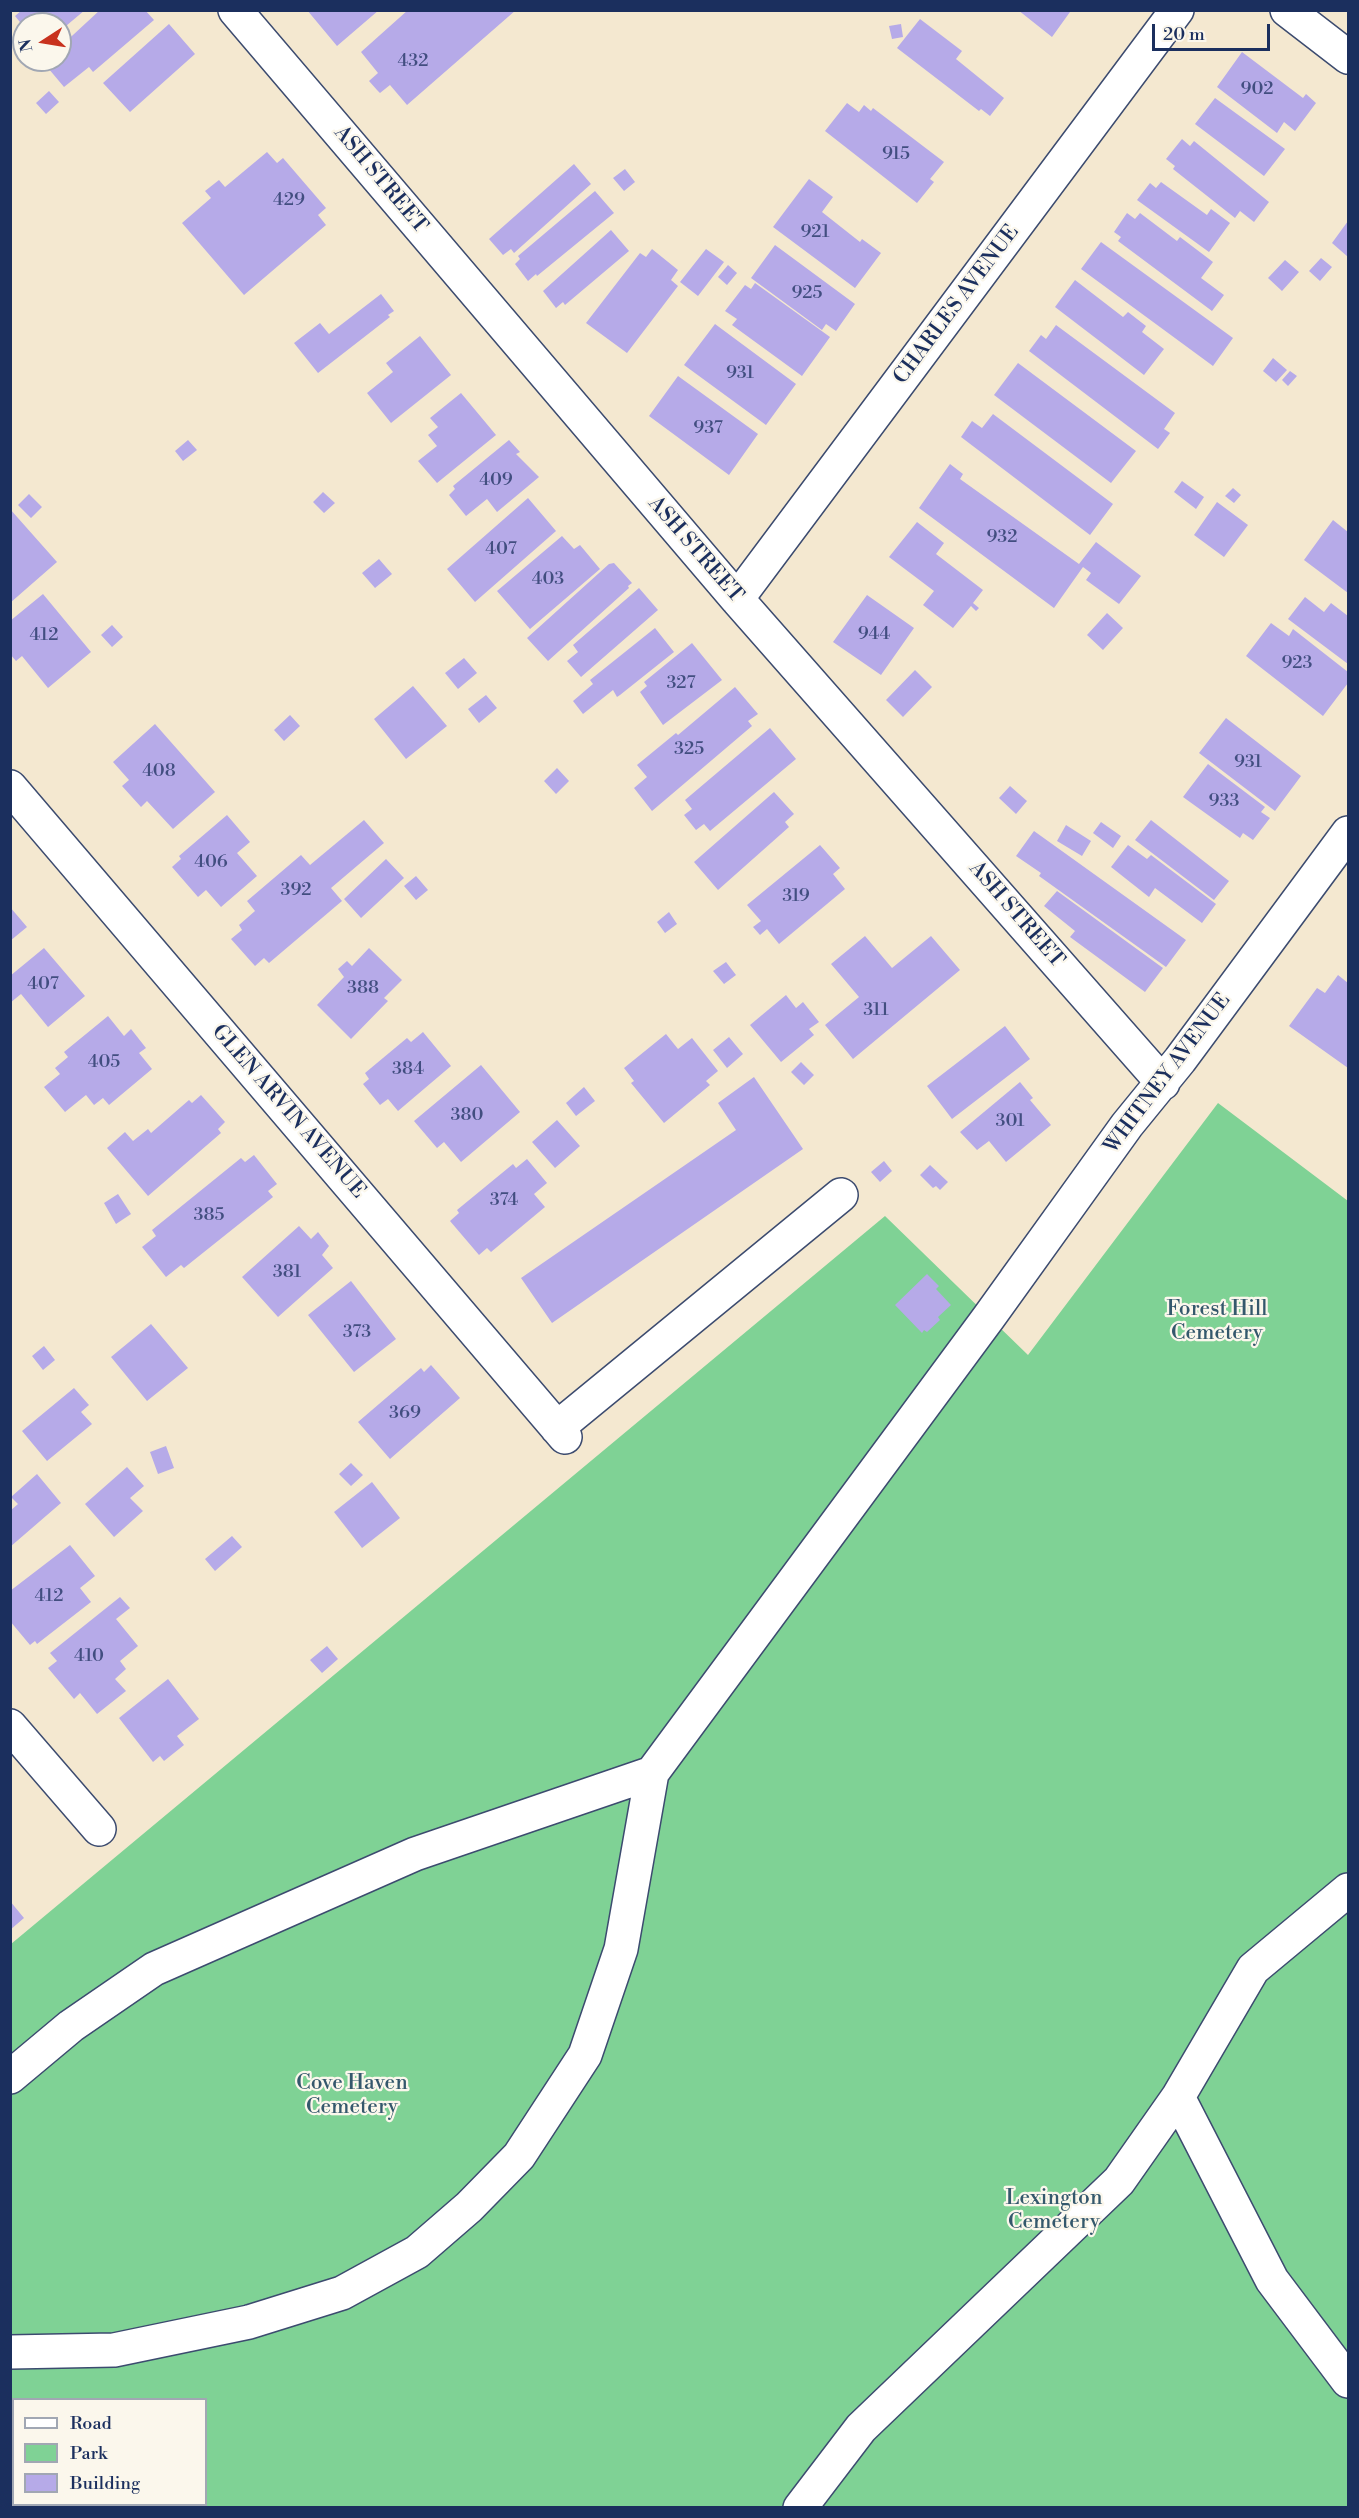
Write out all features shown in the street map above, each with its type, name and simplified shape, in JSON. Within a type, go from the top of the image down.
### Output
[{"type":"street","name":"ASH STREET","points":[[235,10],[737,599],[1163,1083]]},
{"type":"street","name":"CHARLES AVENUE","points":[[737,599],[1177,10]]},
{"type":"street","points":[[1287,10],[1348,57]]},
{"type":"street","name":"GLEN ARVIN AVENUE","points":[[10,788],[561,1432],[841,1195]]},
{"type":"street","name":"WHITNEY AVENUE","points":[[651,1773],[989,1317],[1127,1125],[1163,1083],[1348,833]]},
{"type":"street","points":[[10,1726],[99,1829]]},
{"type":"street","points":[[10,2077],[71,2026],[154,1969],[415,1854],[651,1773],[621,1949],[585,2055],[519,2156],[469,2207],[417,2252],[342,2293],[249,2322],[114,2350],[10,2352]]},
{"type":"street","points":[[800,2508],[861,2428],[1119,2181],[1178,2097],[1253,1969],[1348,1890]]},
{"type":"street","points":[[1178,2097],[1272,2280],[1348,2382]]},
{"type":"green space","points":[[1218,1103],[1348,1201],[1348,2507],[11,2508],[11,1944],[885,1216],[1028,1355]]},
{"type":"building","points":[[22,10],[85,10],[72,21],[72,12],[20,12]]},
{"type":"building","points":[[100,10],[145,10],[154,20],[93,72],[89,67],[64,87],[51,72],[72,72],[72,36]]},
{"type":"building","points":[[307,10],[379,10],[337,46]]},
{"type":"building","points":[[408,10],[516,10],[407,105],[390,85],[380,93],[369,81],[378,73],[361,52]]},
{"type":"building","points":[[1018,10],[1067,10],[1070,12],[1052,37]]},
{"type":"building","points":[[920,19],[962,51],[956,59],[1004,98],[990,116],[981,109],[979,111],[897,48]]},
{"type":"building","points":[[169,24],[195,54],[130,112],[103,83]]},
{"type":"building","points":[[901,24],[903,37],[892,39],[889,26]]},
{"type":"building","points":[[1242,52],[1303,98],[1306,94],[1316,103],[1295,131],[1284,122],[1277,133],[1217,87]]},
{"type":"building","points":[[49,91],[59,102],[46,114],[36,103]]},
{"type":"building","points":[[1215,98],[1285,149],[1264,176],[1195,124]]},
{"type":"building","points":[[847,103],[859,112],[864,105],[871,111],[873,108],[944,162],[930,179],[934,182],[917,203],[825,131]]},
{"type":"building","points":[[1182,139],[1190,146],[1194,141],[1269,202],[1254,222],[1240,211],[1235,218],[1173,169],[1175,166],[1166,159]]},
{"type":"building","points":[[267,152],[277,163],[283,158],[326,208],[318,215],[326,225],[244,295],[182,223],[211,198],[205,191],[219,180],[225,187]]},
{"type":"building","points":[[574,164],[591,184],[514,253],[511,249],[503,255],[489,239]]},
{"type":"building","points":[[625,169],[635,182],[624,191],[613,178]]},
{"type":"building","points":[[809,179],[833,197],[822,212],[860,242],[862,239],[881,253],[855,288],[773,227]]},
{"type":"building","points":[[1161,182],[1207,215],[1211,209],[1230,223],[1209,252],[1137,200],[1150,183],[1156,188]]},
{"type":"building","points":[[595,191],[614,213],[528,281],[515,264],[520,259],[518,256]]},
{"type":"building","points":[[1127,213],[1135,219],[1140,213],[1177,241],[1180,237],[1213,262],[1201,278],[1224,295],[1212,311],[1118,241],[1121,237],[1114,232]]},
{"type":"building","points":[[1348,221],[1348,257],[1332,243]]},
{"type":"building","points":[[611,230],[629,251],[565,305],[563,302],[556,308],[543,291]]},
{"type":"building","points":[[1101,242],[1233,338],[1213,366],[1081,269]]},
{"type":"building","points":[[775,245],[855,304],[836,331],[826,324],[822,330],[751,278]]},
{"type":"building","points":[[652,249],[678,270],[671,280],[678,286],[627,353],[586,323],[640,253],[646,257]]},
{"type":"building","points":[[706,249],[724,262],[698,296],[680,282]]},
{"type":"building","points":[[1321,258],[1332,267],[1320,281],[1309,271]]},
{"type":"building","points":[[1285,260],[1299,272],[1282,291],[1268,278]]},
{"type":"building","points":[[728,265],[737,273],[727,285],[718,277]]},
{"type":"building","points":[[1075,280],[1123,317],[1128,312],[1146,326],[1142,332],[1164,349],[1144,375],[1055,307]]},
{"type":"building","points":[[755,283],[830,337],[802,376],[732,325],[737,319],[725,311],[745,285],[751,289]]},
{"type":"building","points":[[381,294],[394,311],[388,315],[390,317],[318,373],[294,343],[320,323],[329,334]]},
{"type":"building","points":[[715,324],[796,384],[766,425],[684,365]]},
{"type":"building","points":[[1056,325],[1175,413],[1164,429],[1170,433],[1158,449],[1029,351],[1041,335],[1046,339]]},
{"type":"building","points":[[420,336],[451,375],[391,423],[367,393],[393,372],[386,363]]},
{"type":"building","points":[[1273,358],[1287,370],[1276,382],[1263,371]]},
{"type":"building","points":[[1018,363],[1136,451],[1111,483],[994,395]]},
{"type":"building","points":[[1290,371],[1297,376],[1288,386],[1282,380]]},
{"type":"building","points":[[678,376],[758,434],[729,475],[649,416]]},
{"type":"building","points":[[461,393],[496,435],[437,483],[418,461],[437,446],[428,435],[438,427],[430,418]]},
{"type":"building","points":[[993,414],[1113,504],[1090,535],[961,437],[972,421],[982,428]]},
{"type":"building","points":[[188,440],[197,450],[183,461],[175,451]]},
{"type":"building","points":[[509,440],[520,452],[516,454],[539,477],[497,512],[487,499],[466,516],[449,495],[455,489],[453,486]]},
{"type":"building","points":[[950,464],[963,474],[960,479],[1079,564],[1096,542],[1141,576],[1119,604],[1086,580],[1091,573],[1083,567],[1054,608],[919,508]]},
{"type":"building","points":[[1182,481],[1204,497],[1196,509],[1174,492]]},
{"type":"building","points":[[1233,488],[1241,495],[1234,503],[1225,496]]},
{"type":"building","points":[[323,492],[335,503],[324,513],[313,502]]},
{"type":"building","points":[[29,494],[42,507],[31,518],[18,505]]},
{"type":"building","points":[[528,498],[556,531],[475,602],[447,569]]},
{"type":"building","points":[[1217,502],[1248,525],[1224,557],[1194,535]]},
{"type":"building","points":[[10,509],[57,562],[10,603]]},
{"type":"building","points":[[1333,520],[1348,532],[1348,593],[1304,560]]},
{"type":"building","points":[[917,522],[944,543],[936,554],[983,590],[973,603],[979,608],[976,611],[971,606],[953,628],[923,605],[934,591],[889,557]]},
{"type":"building","points":[[562,536],[574,549],[580,545],[600,569],[530,629],[497,591]]},
{"type":"building","points":[[379,559],[392,574],[375,588],[362,573]]},
{"type":"building","points":[[614,563],[632,583],[628,586],[629,588],[548,661],[527,638],[609,564]]},
{"type":"building","points":[[639,588],[658,610],[581,677],[567,661],[578,652],[573,645]]},
{"type":"building","points":[[43,594],[91,652],[48,688],[22,656],[16,661],[10,654],[10,621]]},
{"type":"building","points":[[867,595],[914,628],[881,675],[833,642]]},
{"type":"building","points":[[1305,597],[1324,612],[1331,603],[1348,616],[1348,664],[1288,619]]},
{"type":"building","points":[[1107,613],[1123,628],[1103,650],[1087,635]]},
{"type":"building","points":[[1271,623],[1289,636],[1293,629],[1348,672],[1348,683],[1323,716],[1246,656]]},
{"type":"building","points":[[112,625],[123,637],[112,647],[101,635]]},
{"type":"building","points":[[655,628],[674,652],[620,695],[617,697],[613,690],[583,714],[573,701],[593,684],[590,680]]},
{"type":"building","points":[[692,643],[722,680],[663,725],[640,692],[647,686],[644,682]]},
{"type":"building","points":[[464,658],[477,673],[458,689],[445,673]]},
{"type":"building","points":[[915,670],[932,687],[903,717],[886,700]]},
{"type":"building","points":[[413,686],[447,726],[406,759],[374,719]]},
{"type":"building","points":[[735,687],[758,714],[748,721],[752,726],[652,811],[634,788],[647,777],[637,765],[676,733],[678,735]]},
{"type":"building","points":[[486,695],[497,708],[479,723],[468,709]]},
{"type":"building","points":[[290,715],[300,726],[284,741],[274,730]]},
{"type":"building","points":[[1226,718],[1301,776],[1275,811],[1199,753]]},
{"type":"building","points":[[155,724],[215,792],[173,829],[147,801],[141,807],[122,786],[129,780],[113,762]]},
{"type":"building","points":[[770,728],[796,759],[710,831],[704,824],[696,830],[684,815],[692,809],[685,800]]},
{"type":"building","points":[[1208,764],[1265,807],[1261,812],[1270,818],[1253,840],[1243,833],[1240,838],[1183,797]]},
{"type":"building","points":[[557,768],[569,781],[556,794],[544,781]]},
{"type":"building","points":[[1010,786],[1027,801],[1016,814],[999,798]]},
{"type":"building","points":[[774,792],[794,814],[785,822],[789,827],[718,890],[694,862]]},
{"type":"building","points":[[227,815],[250,842],[237,853],[257,876],[221,907],[206,890],[198,897],[172,867],[181,859],[179,856]]},
{"type":"building","points":[[364,820],[384,843],[331,888],[342,901],[269,963],[264,958],[255,966],[231,939],[242,930],[239,925],[255,911],[247,901],[301,855],[310,865]]},
{"type":"building","points":[[1151,820],[1229,881],[1214,900],[1135,840]]},
{"type":"building","points":[[1101,822],[1121,836],[1113,848],[1093,833]]},
{"type":"building","points":[[1066,825],[1091,841],[1082,856],[1057,841]]},
{"type":"building","points":[[1034,831],[1186,940],[1166,967],[1039,876],[1041,873],[1016,856]]},
{"type":"building","points":[[820,845],[840,868],[833,874],[845,889],[779,944],[767,929],[760,935],[753,927],[761,921],[747,905]]},
{"type":"building","points":[[1128,845],[1147,859],[1151,855],[1216,904],[1202,923],[1155,888],[1149,897],[1111,867]]},
{"type":"building","points":[[386,859],[404,878],[361,918],[344,899]]},
{"type":"building","points":[[416,876],[428,890],[416,900],[404,886]]},
{"type":"building","points":[[1057,891],[1163,968],[1145,992],[1070,937],[1075,931],[1044,906]]},
{"type":"building","points":[[10,907],[27,927],[10,941]]},
{"type":"building","points":[[669,912],[677,924],[665,933],[657,922]]},
{"type":"building","points":[[865,936],[892,968],[931,936],[960,970],[853,1059],[825,1025],[859,997],[831,964]]},
{"type":"building","points":[[44,948],[85,996],[48,1027],[21,994],[10,1003],[10,976]]},
{"type":"building","points":[[369,948],[402,980],[384,998],[388,1001],[351,1039],[317,1005],[344,977],[338,969],[347,961],[352,966]]},
{"type":"building","points":[[726,962],[736,975],[724,984],[713,971]]},
{"type":"building","points":[[1338,975],[1348,983],[1348,1068],[1289,1026],[1317,988],[1325,993]]},
{"type":"building","points":[[786,995],[796,1008],[803,1002],[819,1022],[809,1029],[814,1035],[781,1062],[750,1025]]},
{"type":"building","points":[[108,1016],[124,1036],[131,1029],[146,1048],[139,1053],[152,1069],[109,1105],[103,1098],[94,1105],[86,1095],[65,1112],[44,1087],[60,1074],[55,1068],[68,1057],[64,1052]]},
{"type":"building","points":[[1005,1026],[1030,1059],[952,1119],[927,1086]]},
{"type":"building","points":[[423,1032],[451,1066],[398,1111],[388,1099],[380,1105],[363,1084],[369,1079],[365,1073],[407,1038],[411,1042]]},
{"type":"building","points":[[666,1034],[678,1049],[692,1038],[718,1071],[706,1081],[710,1085],[664,1123],[631,1083],[634,1081],[624,1068]]},
{"type":"building","points":[[729,1037],[743,1054],[727,1068],[713,1050]]},
{"type":"building","points":[[801,1062],[814,1075],[804,1085],[791,1072]]},
{"type":"building","points":[[481,1065],[520,1112],[461,1162],[444,1142],[437,1148],[414,1121]]},
{"type":"building","points":[[754,1077],[803,1149],[552,1323],[521,1278],[736,1130],[718,1103]]},
{"type":"building","points":[[1020,1082],[1033,1098],[1030,1100],[1051,1125],[1006,1162],[989,1141],[977,1150],[960,1132]]},
{"type":"building","points":[[584,1087],[595,1101],[576,1116],[566,1103]]},
{"type":"building","points":[[201,1095],[225,1122],[218,1129],[221,1133],[148,1196],[107,1148],[125,1132],[133,1141],[148,1129],[151,1133],[189,1100],[192,1103]]},
{"type":"building","points":[[557,1120],[580,1146],[555,1168],[532,1142]]},
{"type":"building","points":[[254,1155],[277,1184],[268,1191],[273,1197],[184,1268],[181,1265],[166,1277],[142,1247],[156,1236],[152,1230],[241,1158],[245,1162]]},
{"type":"building","points":[[527,1159],[547,1183],[534,1194],[545,1207],[491,1252],[487,1248],[479,1255],[450,1221],[459,1213],[457,1210],[513,1164],[516,1168]]},
{"type":"building","points":[[884,1161],[892,1171],[880,1182],[871,1172]]},
{"type":"building","points":[[930,1165],[948,1182],[940,1190],[936,1186],[933,1188],[920,1175]]},
{"type":"building","points":[[118,1194],[131,1214],[116,1224],[104,1203]]},
{"type":"building","points":[[299,1226],[311,1239],[318,1232],[329,1246],[322,1255],[333,1268],[278,1317],[242,1277]]},
{"type":"building","points":[[927,1274],[939,1286],[936,1289],[951,1305],[938,1317],[940,1320],[927,1332],[924,1330],[922,1333],[895,1305]]},
{"type":"building","points":[[351,1281],[396,1339],[354,1372],[308,1315]]},
{"type":"building","points":[[151,1324],[188,1368],[147,1401],[111,1357]]},
{"type":"building","points":[[44,1346],[55,1360],[43,1370],[32,1356]]},
{"type":"building","points":[[431,1365],[460,1398],[390,1459],[358,1422],[421,1368],[424,1372]]},
{"type":"building","points":[[74,1388],[89,1405],[81,1412],[92,1424],[47,1461],[22,1431]]},
{"type":"building","points":[[166,1446],[174,1468],[158,1474],[150,1452]]},
{"type":"building","points":[[351,1463],[363,1475],[351,1486],[339,1474]]},
{"type":"building","points":[[127,1467],[144,1486],[130,1498],[143,1511],[114,1537],[85,1504]]},
{"type":"building","points":[[37,1474],[61,1503],[10,1547],[10,1511],[18,1504],[11,1497]]},
{"type":"building","points":[[372,1482],[400,1518],[362,1548],[334,1512]]},
{"type":"building","points":[[232,1536],[242,1547],[215,1571],[205,1559]]},
{"type":"building","points":[[70,1545],[95,1576],[80,1588],[91,1602],[37,1644],[35,1641],[30,1645],[10,1621],[10,1591]]},
{"type":"building","points":[[120,1597],[130,1608],[116,1619],[138,1646],[120,1661],[126,1669],[115,1679],[126,1691],[97,1714],[80,1693],[74,1699],[48,1668],[57,1661],[50,1653]]},
{"type":"building","points":[[327,1646],[338,1659],[322,1673],[310,1660]]},
{"type":"building","points":[[168,1679],[199,1719],[177,1736],[184,1745],[164,1761],[160,1756],[153,1762],[119,1718]]},
{"type":"building","points":[[10,1901],[24,1918],[10,1930]]},
{"type":"park label","name":"Forest Hill Cemetery","points":[[1217,1322]]},
{"type":"park label","name":"Cove Haven Cemetery","points":[[352,2096]]},
{"type":"park label","name":"Lexington Cemetery","points":[[1054,2211]]}]
